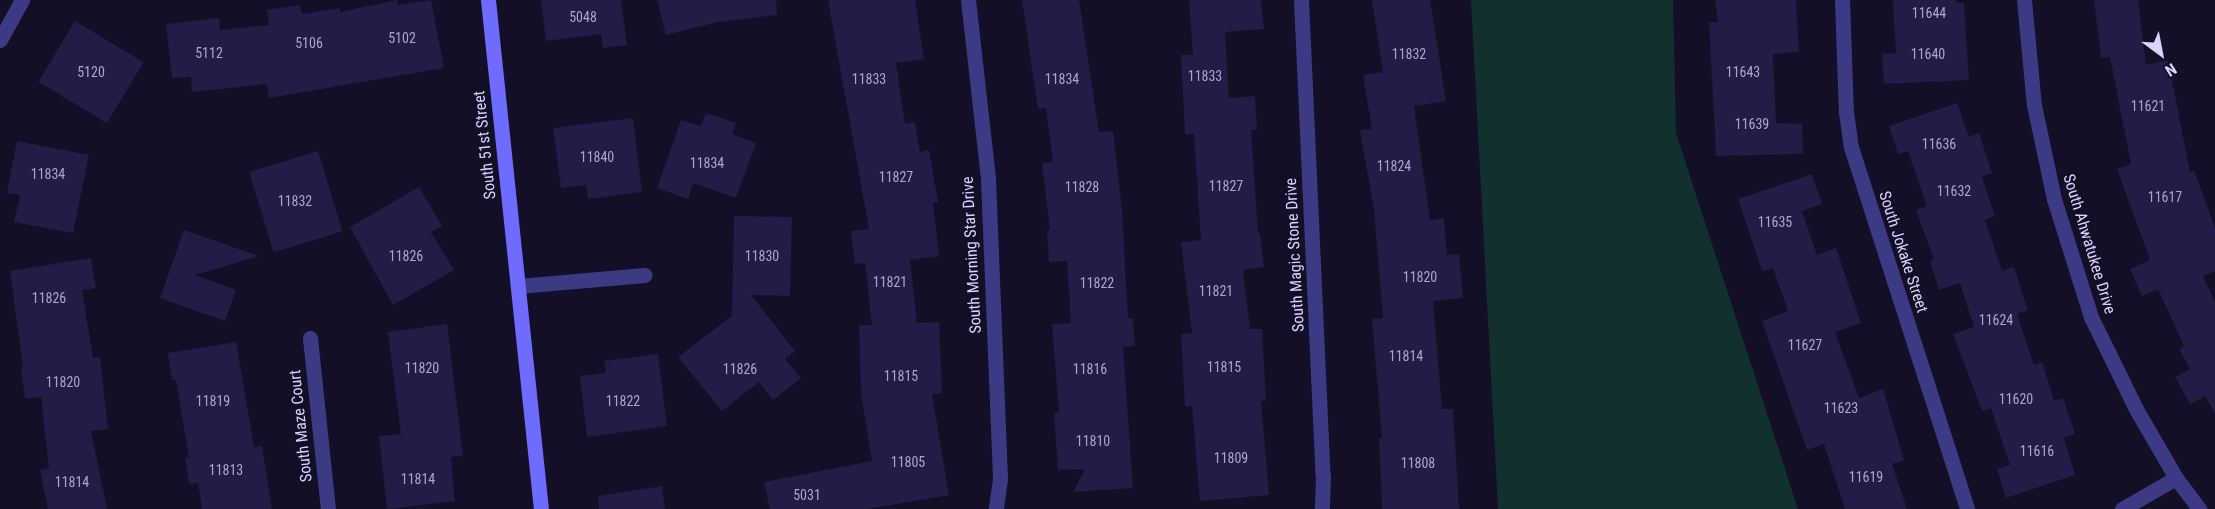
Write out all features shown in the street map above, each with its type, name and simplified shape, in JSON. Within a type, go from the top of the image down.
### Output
[{"type":"street","points":[[0,40],[22,0]]},
{"type":"street","name":"South 51st Street","points":[[488,0],[541,509]]},
{"type":"street","name":"South Morning Star Drive","points":[[968,0],[988,179],[1000,479],[996,509]]},
{"type":"street","name":"South Magic Stone Drive","points":[[1301,0],[1323,476],[1322,509]]},
{"type":"street","name":"South Jokake Street","points":[[1842,0],[1846,112],[1851,147],[1967,509]]},
{"type":"street","name":"South Ahwatukee Drive","points":[[2024,0],[2034,105],[2054,199],[2091,317],[2136,409],[2176,478],[2199,509]]},
{"type":"street","points":[[518,286],[645,275]]},
{"type":"street","name":"South Maze Court","points":[[309,338],[328,509]]},
{"type":"street","points":[[2122,509],[2176,478]]},
{"type":"green space","points":[[1471,0],[1673,0],[1676,133],[1798,509],[1498,509]]},
{"type":"building","points":[[397,0],[398,5],[431,0],[444,68],[269,98],[267,84],[192,92],[191,77],[172,78],[166,24],[219,18],[220,30],[269,25],[267,10],[300,5],[302,14],[340,8],[340,12]]},
{"type":"building","points":[[541,0],[621,0],[627,45],[603,48],[601,34],[546,41]]},
{"type":"building","points":[[657,0],[776,0],[777,15],[718,22],[666,35]]},
{"type":"building","points":[[828,0],[915,0],[924,59],[896,63],[905,124],[915,122],[920,152],[929,150],[938,202],[933,203],[939,256],[910,260],[917,323],[939,322],[942,393],[932,394],[949,495],[868,509],[770,509],[764,482],[872,461],[861,393],[859,325],[872,325],[865,263],[855,264],[851,231],[869,229]]},
{"type":"building","points":[[1022,0],[1079,0],[1099,132],[1113,131],[1122,210],[1128,318],[1133,318],[1135,346],[1123,347],[1133,488],[1073,492],[1085,469],[1058,470],[1054,413],[1059,412],[1052,324],[1071,323],[1067,261],[1049,262],[1047,230],[1050,230],[1042,163],[1053,162],[1046,108],[1038,109]]},
{"type":"building","points":[[1189,0],[1261,0],[1264,29],[1225,32],[1229,98],[1255,96],[1257,129],[1251,130],[1258,233],[1260,233],[1264,267],[1243,270],[1250,329],[1262,329],[1266,401],[1261,401],[1269,495],[1200,501],[1192,406],[1185,406],[1181,334],[1192,333],[1181,242],[1201,240],[1194,134],[1185,134],[1181,55],[1193,55]]},
{"type":"building","points":[[1372,0],[1430,0],[1446,101],[1414,106],[1430,220],[1444,218],[1447,255],[1459,254],[1463,298],[1433,301],[1442,409],[1453,409],[1459,509],[1382,509],[1379,438],[1382,438],[1372,319],[1383,318],[1374,210],[1360,130],[1372,129],[1363,75],[1383,72]]},
{"type":"building","points":[[1715,0],[1796,0],[1799,52],[1773,54],[1776,123],[1802,124],[1803,154],[1716,156],[1709,22],[1718,22]]},
{"type":"building","points":[[1893,0],[1956,0],[1956,3],[1964,3],[1969,80],[1884,84],[1882,54],[1896,53]]},
{"type":"building","points":[[2094,0],[2138,0],[2146,65],[2168,60],[2190,172],[2194,170],[2215,228],[2215,271],[2203,276],[2215,303],[2215,414],[2205,396],[2190,404],[2175,377],[2190,369],[2179,349],[2184,346],[2158,289],[2142,296],[2130,269],[2150,260],[2117,169],[2131,164],[2110,57],[2101,58]]},
{"type":"building","points":[[75,21],[144,62],[107,123],[38,82]]},
{"type":"building","points":[[1957,103],[1969,137],[1979,133],[1992,173],[1982,177],[1995,216],[1985,220],[2002,271],[2014,267],[2028,310],[2017,314],[2034,365],[2042,362],[2054,401],[2063,398],[2075,434],[2064,438],[2075,475],[2006,498],[1997,469],[2010,465],[1991,408],[1982,411],[1953,334],[1974,327],[1960,283],[1939,290],[1930,261],[1934,260],[1916,210],[1927,206],[1908,151],[1898,154],[1889,126]]},
{"type":"building","points":[[706,113],[736,123],[732,134],[756,143],[736,198],[693,183],[688,199],[657,188],[681,120],[701,126]]},
{"type":"building","points":[[633,118],[642,192],[588,199],[586,185],[561,188],[553,128]]},
{"type":"building","points":[[17,141],[89,155],[73,233],[14,222],[20,195],[7,193]]},
{"type":"building","points":[[318,151],[343,231],[274,252],[249,172]]},
{"type":"building","points":[[1812,174],[1822,204],[1802,211],[1817,255],[1836,248],[1861,323],[1835,332],[1859,398],[1883,389],[1904,460],[1892,464],[1907,509],[1845,509],[1824,444],[1807,450],[1762,321],[1788,311],[1773,268],[1762,271],[1738,199]]},
{"type":"building","points":[[419,187],[442,226],[431,232],[454,270],[393,305],[350,227]]},
{"type":"building","points":[[734,216],[792,217],[790,296],[751,295],[795,351],[785,359],[801,378],[773,400],[759,382],[722,411],[678,357],[732,316]]},
{"type":"building","points":[[184,230],[259,256],[195,275],[236,290],[225,321],[160,298]]},
{"type":"building","points":[[91,258],[96,288],[82,290],[93,358],[100,357],[108,429],[91,431],[107,509],[48,509],[40,470],[49,468],[41,397],[25,399],[10,271]]},
{"type":"building","points":[[447,324],[463,456],[451,457],[455,501],[387,509],[379,436],[401,434],[388,332]]},
{"type":"building","points":[[236,342],[254,447],[262,446],[272,509],[202,509],[198,483],[189,484],[185,458],[189,457],[176,380],[172,380],[168,353]]},
{"type":"building","points":[[658,354],[667,426],[587,437],[580,376],[606,373],[604,361]]},
{"type":"building","points":[[662,486],[665,509],[599,509],[598,496]]}]
